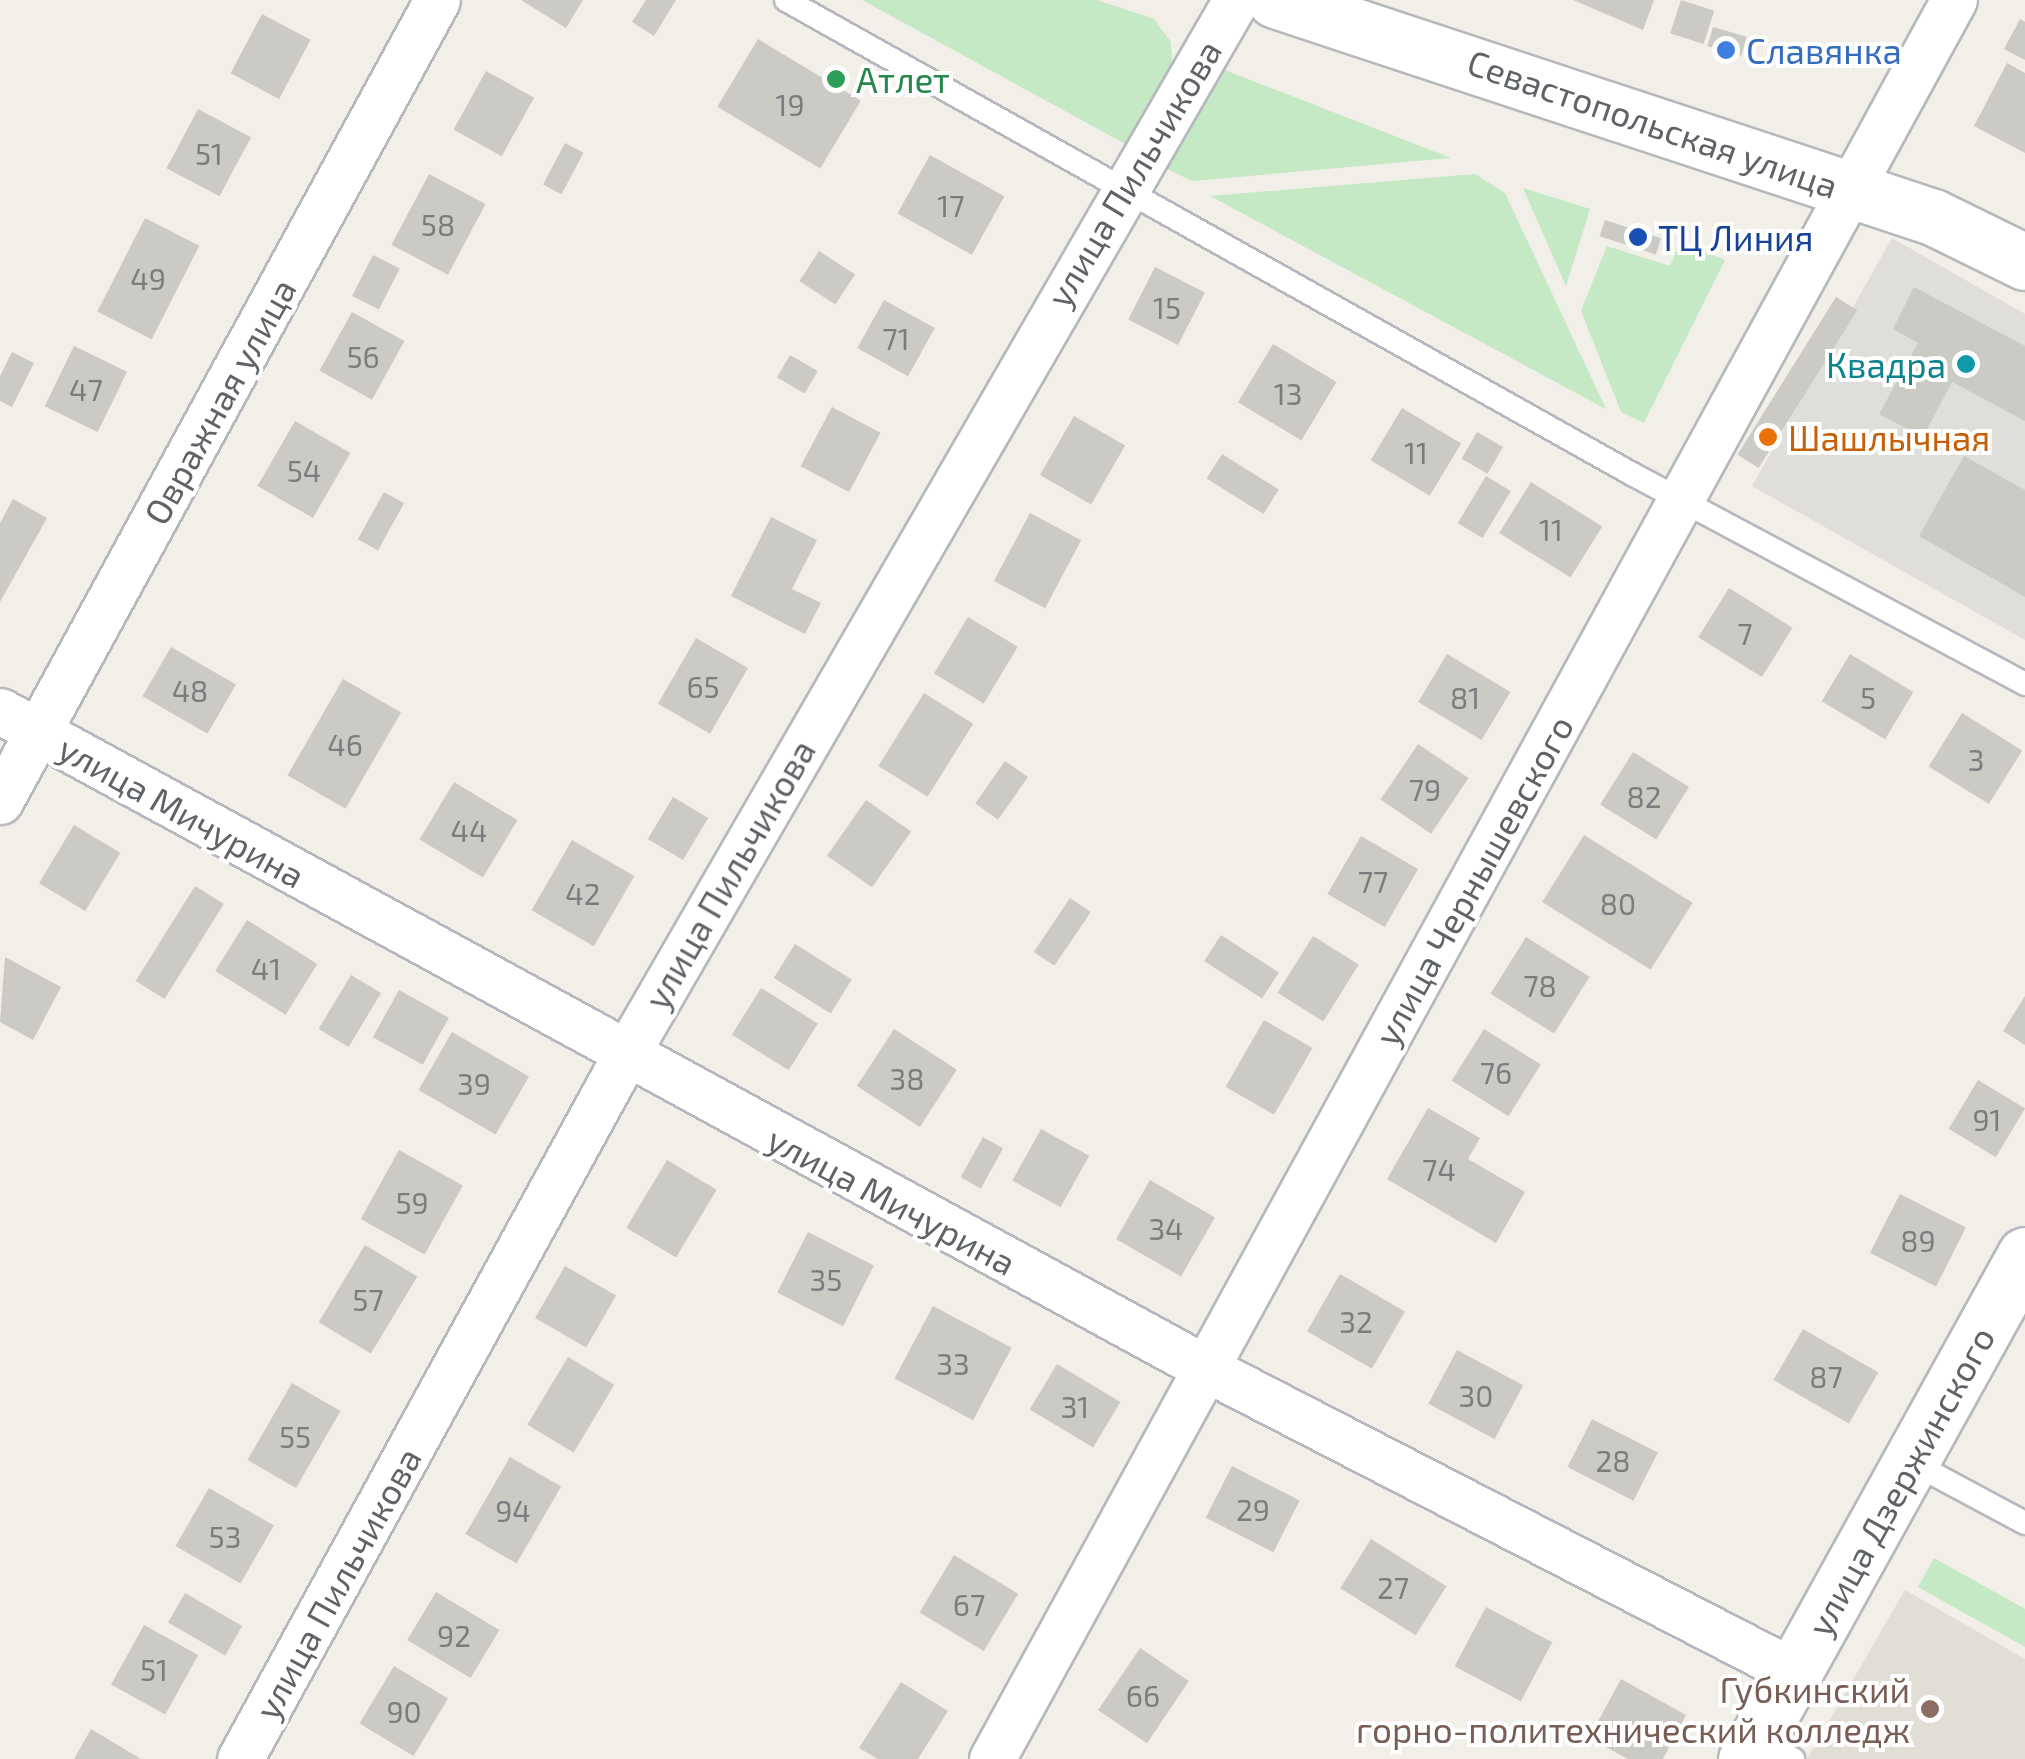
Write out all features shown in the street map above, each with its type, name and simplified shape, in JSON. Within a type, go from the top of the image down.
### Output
[{"type":"main road","name":"Севастопольская улица","points":[[1275,0],[1933,217],[2025,262]]},
{"type":"main road","name":"улица Дзержинского","points":[[1765,1752],[1794,1672],[2025,1255]]},
{"type":"street","name":"Овражная улица","points":[[0,801],[18,721],[437,0]]},
{"type":"street","name":"улица Пильчикова","points":[[240,1759],[625,1056],[1122,188],[1236,0]]},
{"type":"street","name":"улица Чернышевского","points":[[992,1759],[1954,0]]},
{"type":"street","name":"улица Мичурина","points":[[18,721],[625,1056],[1208,1370],[1794,1672]]},
{"type":"lane","points":[[786,0],[1632,474],[1683,496],[2025,684]]},
{"type":"lane","points":[[1911,1462],[2025,1523]]},
{"type":"shaded area","points":[[1892,238],[2025,314],[2025,640],[1752,486]]},
{"type":"shaded area","name":"Губкинский горно-политехнический колледж","points":[[1905,1590],[2025,1659],[2025,1759],[1807,1759]]},
{"type":"green space","points":[[862,0],[1097,0],[1154,19],[1171,42],[1172,61],[1129,146]]},
{"type":"green space","points":[[1217,67],[1451,158],[1192,181],[1161,166]]},
{"type":"green space","points":[[1475,174],[1505,193],[1606,409],[1210,196]]},
{"type":"green space","points":[[1523,188],[1590,209],[1566,286]]},
{"type":"green space","points":[[1680,242],[1725,260],[1644,423],[1621,412],[1581,311],[1607,246],[1670,266]]},
{"type":"green space","points":[[1934,1558],[2025,1609],[2025,1647],[1918,1587]]},
{"type":"building","points":[[521,0],[583,0],[566,28]]},
{"type":"building","points":[[646,0],[676,0],[654,36],[632,22]]},
{"type":"building","points":[[1573,0],[1654,0],[1643,30]]},
{"type":"building","points":[[1681,0],[1714,11],[1703,44],[1670,33]]},
{"type":"building","points":[[262,14],[311,40],[279,99],[231,73]]},
{"type":"building","points":[[2020,19],[2025,22],[2025,60],[2004,49]]},
{"type":"building","points":[[1713,27],[1747,37],[1741,56],[1707,46]]},
{"type":"building","points":[[758,39],[861,101],[820,169],[717,107]]},
{"type":"building","points":[[2007,63],[2025,73],[2025,153],[1974,126]]},
{"type":"building","points":[[486,71],[534,98],[502,156],[454,130]]},
{"type":"building","points":[[198,109],[251,137],[220,196],[167,168]]},
{"type":"building","points":[[565,143],[584,153],[561,194],[543,184]]},
{"type":"building","points":[[930,155],[1004,196],[972,255],[898,214]]},
{"type":"building","points":[[429,174],[486,204],[448,275],[391,245]]},
{"type":"building","points":[[145,218],[199,246],[152,339],[97,312]]},
{"type":"building","points":[[1605,220],[1661,238],[1656,254],[1600,236]]},
{"type":"building","points":[[819,251],[855,274],[835,305],[799,281]]},
{"type":"building","points":[[373,255],[400,269],[379,310],[352,296]]},
{"type":"building","points":[[1155,267],[1205,292],[1178,345],[1128,320]]},
{"type":"building","name":"Квадра","points":[[1914,287],[2025,346],[2025,421],[1952,382],[1923,437],[1879,414],[1918,343],[1893,329]]},
{"type":"building","points":[[1836,297],[1857,310],[1759,468],[1737,455]]},
{"type":"building","points":[[884,300],[935,328],[908,376],[857,348]]},
{"type":"building","points":[[352,312],[404,341],[372,400],[320,371]]},
{"type":"building","points":[[1273,344],[1336,382],[1301,440],[1238,402]]},
{"type":"building","points":[[74,346],[127,372],[98,432],[45,406]]},
{"type":"building","points":[[12,352],[34,363],[12,407],[0,401],[0,376]]},
{"type":"building","points":[[790,355],[818,371],[805,394],[777,378]]},
{"type":"building","points":[[832,407],[881,433],[849,492],[801,466]]},
{"type":"building","points":[[1402,408],[1461,444],[1430,496],[1371,460]]},
{"type":"building","points":[[1074,416],[1125,445],[1091,504],[1040,475]]},
{"type":"building","points":[[295,421],[350,453],[313,518],[258,486]]},
{"type":"building","points":[[1477,432],[1503,447],[1487,474],[1462,459]]},
{"type":"building","points":[[1222,454],[1279,490],[1263,514],[1207,479]]},
{"type":"building","points":[[1964,456],[2025,490],[2025,597],[1919,536]]},
{"type":"building","points":[[1486,476],[1511,491],[1483,538],[1458,523]]},
{"type":"building","points":[[1531,482],[1602,527],[1570,577],[1499,533]]},
{"type":"building","points":[[384,492],[404,503],[378,550],[358,539]]},
{"type":"building","points":[[13,499],[47,518],[0,602],[0,523]]},
{"type":"building","points":[[1030,513],[1081,540],[1045,608],[994,581]]},
{"type":"building","points":[[771,517],[817,540],[792,589],[821,603],[805,634],[731,596]]},
{"type":"building","points":[[1729,588],[1793,628],[1762,677],[1698,637]]},
{"type":"building","points":[[968,617],[1018,647],[984,703],[934,674]]},
{"type":"building","points":[[696,638],[748,668],[710,734],[658,704]]},
{"type":"building","points":[[171,647],[236,684],[207,734],[142,696]]},
{"type":"building","points":[[1447,654],[1510,692],[1482,740],[1418,702]]},
{"type":"building","points":[[1850,654],[1913,692],[1885,739],[1822,701]]},
{"type":"building","points":[[343,679],[401,712],[346,809],[288,775]]},
{"type":"building","points":[[924,693],[973,724],[928,797],[878,766]]},
{"type":"building","points":[[1962,713],[2022,751],[1989,804],[1929,766]]},
{"type":"building","points":[[1418,744],[1469,778],[1431,834],[1381,800]]},
{"type":"building","points":[[1633,752],[1689,787],[1656,840],[1600,805]]},
{"type":"building","points":[[1005,761],[1028,777],[998,820],[975,804]]},
{"type":"building","points":[[454,782],[517,820],[483,878],[419,839]]},
{"type":"building","points":[[673,797],[708,818],[683,860],[648,839]]},
{"type":"building","points":[[866,800],[911,832],[872,887],[827,856]]},
{"type":"building","points":[[74,825],[120,853],[85,911],[39,883]]},
{"type":"building","points":[[1584,835],[1693,903],[1651,970],[1542,902]]},
{"type":"building","points":[[1361,836],[1418,869],[1385,927],[1328,894]]},
{"type":"building","points":[[572,840],[634,876],[594,946],[532,910]]},
{"type":"building","points":[[195,886],[224,904],[164,999],[136,981]]},
{"type":"building","points":[[1070,898],[1091,912],[1054,966],[1034,952]]},
{"type":"building","points":[[247,920],[317,964],[286,1015],[215,971]]},
{"type":"building","points":[[1221,935],[1279,973],[1262,999],[1204,961]]},
{"type":"building","points":[[1313,936],[1359,965],[1323,1021],[1277,993]]},
{"type":"building","points":[[1526,937],[1590,977],[1554,1034],[1490,994]]},
{"type":"building","points":[[795,944],[852,980],[831,1013],[774,978]]},
{"type":"building","points":[[5,957],[61,987],[33,1040],[0,1022]]},
{"type":"building","points":[[351,975],[381,993],[349,1047],[319,1029]]},
{"type":"building","points":[[761,988],[818,1024],[789,1070],[732,1035]]},
{"type":"building","points":[[399,990],[449,1018],[423,1065],[373,1037]]},
{"type":"building","points":[[2025,996],[2025,1045],[2003,1031]]},
{"type":"building","points":[[1264,1020],[1312,1048],[1274,1115],[1226,1087]]},
{"type":"building","points":[[894,1029],[957,1070],[920,1127],[857,1086]]},
{"type":"building","points":[[1484,1029],[1541,1065],[1508,1116],[1452,1081]]},
{"type":"building","points":[[452,1032],[529,1076],[496,1135],[419,1090]]},
{"type":"building","points":[[1978,1080],[2025,1108],[1996,1157],[1949,1129]]},
{"type":"building","points":[[1428,1108],[1480,1138],[1468,1159],[1525,1192],[1496,1243],[1387,1179]]},
{"type":"building","points":[[1041,1129],[1089,1156],[1061,1207],[1012,1181]]},
{"type":"building","points":[[983,1137],[1003,1148],[981,1188],[961,1177]]},
{"type":"building","points":[[399,1150],[463,1185],[425,1254],[361,1219]]},
{"type":"building","points":[[667,1160],[717,1190],[676,1258],[626,1228]]},
{"type":"building","points":[[1150,1180],[1215,1218],[1181,1276],[1116,1239]]},
{"type":"building","points":[[1900,1194],[1966,1228],[1936,1286],[1870,1253]]},
{"type":"building","points":[[808,1232],[874,1266],[843,1326],[777,1293]]},
{"type":"building","points":[[365,1245],[417,1276],[371,1354],[319,1322]]},
{"type":"building","points":[[565,1266],[616,1296],[586,1347],[535,1318]]},
{"type":"building","points":[[1340,1274],[1405,1312],[1372,1369],[1307,1331]]},
{"type":"building","points":[[933,1306],[1012,1348],[973,1420],[895,1378]]},
{"type":"building","points":[[1803,1329],[1878,1372],[1849,1424],[1774,1380]]},
{"type":"building","points":[[1457,1350],[1523,1385],[1495,1439],[1428,1404]]},
{"type":"building","points":[[568,1357],[614,1385],[574,1453],[527,1425]]},
{"type":"building","points":[[1057,1364],[1120,1402],[1093,1448],[1030,1409]]},
{"type":"building","points":[[292,1383],[340,1411],[296,1488],[248,1460]]},
{"type":"building","points":[[1592,1419],[1658,1453],[1633,1501],[1567,1467]]},
{"type":"building","points":[[510,1457],[561,1486],[517,1564],[466,1534]]},
{"type":"building","points":[[1232,1466],[1300,1501],[1273,1552],[1206,1518]]},
{"type":"building","points":[[209,1488],[274,1526],[240,1584],[176,1546]]},
{"type":"building","points":[[1371,1539],[1446,1586],[1416,1635],[1340,1588]]},
{"type":"building","points":[[954,1555],[1018,1594],[984,1651],[919,1612]]},
{"type":"building","points":[[436,1592],[499,1630],[471,1678],[407,1640]]},
{"type":"building","points":[[185,1593],[242,1626],[225,1655],[168,1622]]},
{"type":"building","points":[[1486,1607],[1552,1642],[1521,1701],[1455,1666]]},
{"type":"building","points":[[144,1625],[198,1655],[165,1715],[111,1684]]},
{"type":"building","points":[[1140,1648],[1189,1681],[1147,1743],[1098,1710]]},
{"type":"building","points":[[394,1666],[448,1698],[413,1756],[359,1723]]},
{"type":"building","points":[[1621,1679],[1686,1715],[1663,1759],[1628,1759],[1589,1738]]},
{"type":"building","points":[[901,1682],[948,1711],[918,1759],[878,1759],[859,1748]]},
{"type":"building","points":[[91,1729],[141,1759],[74,1759]]},
{"type":"place","name":"Славянка","points":[[1726,50]]},
{"type":"place","name":"Атлет","points":[[836,79]]},
{"type":"place","name":"ТЦ Линия","points":[[1638,237]]},
{"type":"place","name":"Квадра","points":[[1966,364]]},
{"type":"place","name":"Шашлычная","points":[[1768,437]]},
{"type":"place","name":"Губкинский горно-политехнический колледж","points":[[1930,1709]]}]
